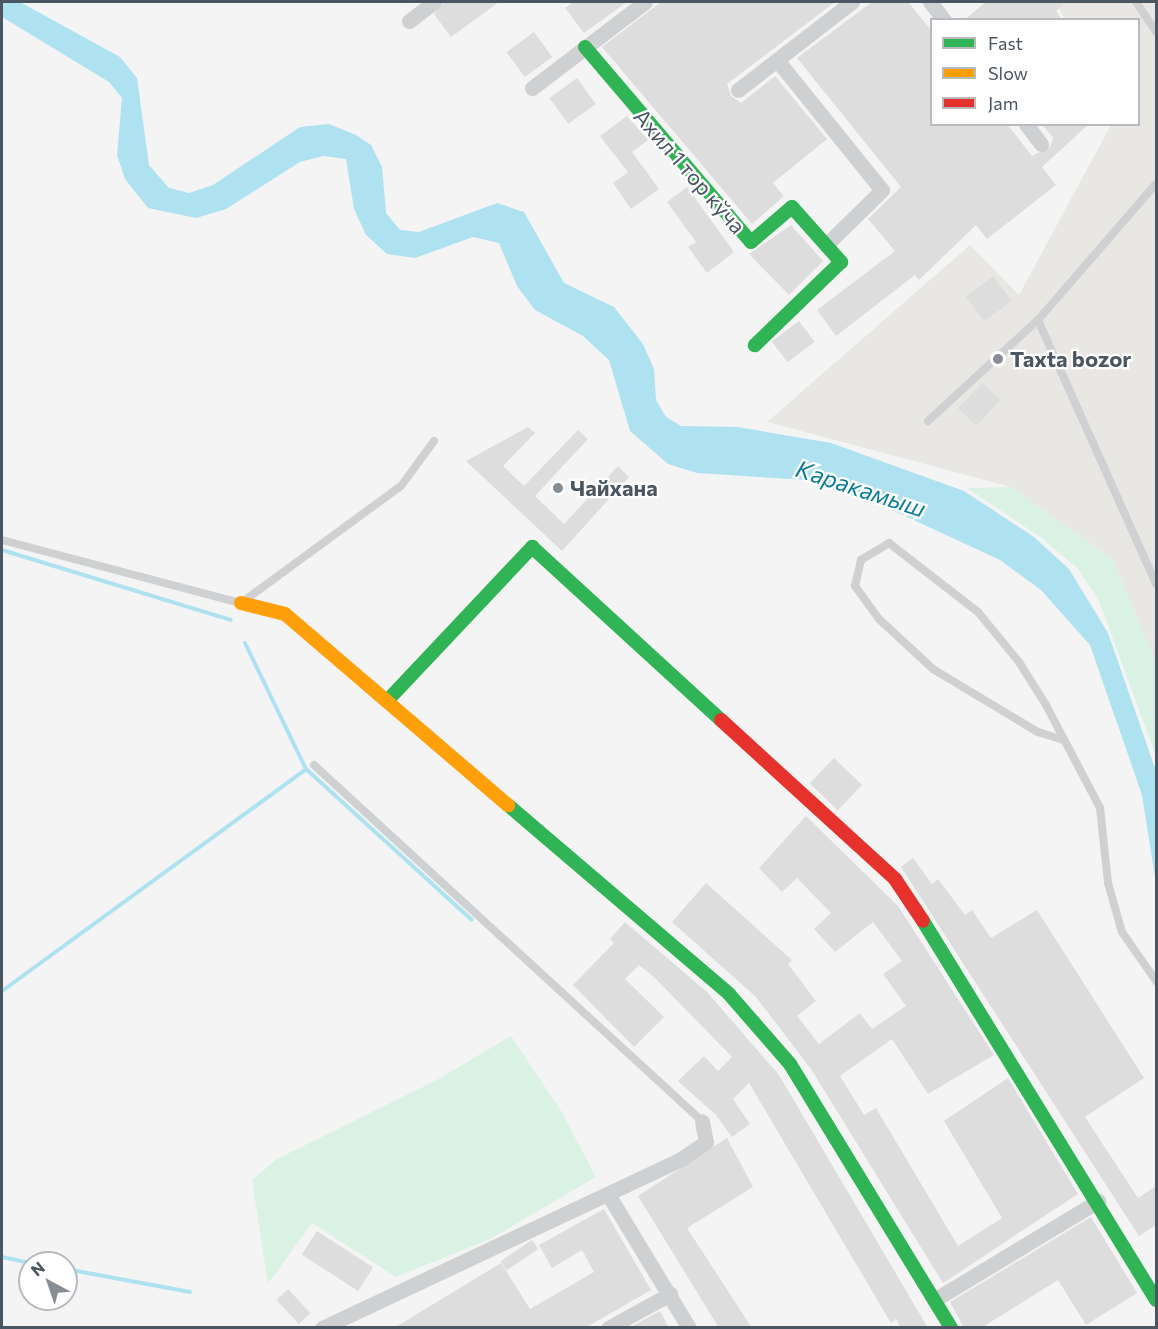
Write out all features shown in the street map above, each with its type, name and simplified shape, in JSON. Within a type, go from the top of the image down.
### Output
[{"type":"street","points":[[409,21],[434,2]]},
{"type":"street","points":[[532,88],[645,2]]},
{"type":"street","points":[[738,90],[852,2]]},
{"type":"street","points":[[930,2],[942,18]]},
{"type":"street","name":"Ахил 1 тор кўча","points":[[585,47],[751,242],[792,207],[841,262],[755,345]]},
{"type":"street","points":[[777,60],[882,190],[825,245]]},
{"type":"street","points":[[1028,126],[1041,144]]},
{"type":"street","points":[[387,701],[532,547],[895,879],[1098,1201],[1156,1300]]},
{"type":"street","points":[[241,603],[285,614],[729,994],[790,1064],[951,1328]]},
{"type":"street","points":[[322,1328],[609,1196],[706,1142],[702,1120]]},
{"type":"street","points":[[609,1196],[689,1328]]},
{"type":"street","points":[[934,1300],[1098,1201]]},
{"type":"street","points":[[608,1328],[670,1294]]},
{"type":"lane","points":[[1136,2],[1154,17],[1156,32]]},
{"type":"lane","points":[[928,422],[1038,320],[1156,184]]},
{"type":"lane","points":[[1038,320],[1156,584]]},
{"type":"lane","points":[[2,540],[241,603],[401,486],[434,441]]},
{"type":"lane","points":[[1063,740],[1036,731],[933,669],[879,619],[855,586],[861,560],[889,543],[978,612],[1019,662],[1063,740],[1100,808],[1108,883],[1122,932],[1156,981]]},
{"type":"lane","points":[[314,765],[702,1120]]},
{"type":"shaded area","name":"Taxta bozor","points":[[1055,2],[1156,2],[1156,663],[1112,559],[1011,487],[767,422],[970,245],[1019,295],[1110,126],[1140,126],[1140,18],[1064,18]]},
{"type":"green space","points":[[1011,487],[1112,559],[1156,663],[1156,756],[1098,598],[1077,568],[1042,538],[967,488]]},
{"type":"green space","points":[[511,1036],[561,1111],[596,1177],[490,1239],[396,1277],[312,1223],[268,1284],[252,1180],[277,1159],[437,1080]]},
{"type":"water","name":"Каракамыш","points":[[2,2],[20,2],[120,57],[137,78],[149,165],[169,188],[189,193],[213,185],[300,127],[329,124],[356,135],[371,145],[382,167],[386,213],[400,230],[419,232],[497,203],[524,212],[564,283],[614,307],[643,344],[654,369],[656,400],[666,417],[681,426],[738,427],[831,443],[964,491],[1034,537],[1069,569],[1108,633],[1156,771],[1156,884],[1142,795],[1090,645],[1041,590],[1000,560],[890,509],[806,480],[697,473],[668,464],[630,431],[609,360],[583,336],[535,310],[517,286],[499,243],[473,237],[415,258],[387,254],[366,235],[354,209],[346,159],[323,156],[300,162],[226,209],[196,218],[148,208],[125,179],[117,155],[122,98],[109,82],[2,17]]},
{"type":"building","points":[[444,2],[499,2],[451,37],[434,14]]},
{"type":"building","points":[[574,2],[627,2],[584,33],[565,8]]},
{"type":"building","points":[[661,2],[835,2],[727,84],[731,96],[741,103],[775,76],[827,139],[773,183],[784,196],[752,224],[602,47]]},
{"type":"building","points":[[872,2],[908,2],[930,29],[930,126],[1009,126],[1032,156],[1050,147],[1053,138],[1044,126],[1087,126],[1042,167],[1056,185],[987,239],[976,225],[919,280],[915,275],[836,336],[817,310],[895,251],[868,219],[901,187],[797,58]]},
{"type":"building","points":[[986,2],[1066,2],[1056,11],[1061,18],[966,18]]},
{"type":"building","points":[[534,32],[552,57],[525,77],[506,52]]},
{"type":"building","points":[[577,78],[596,104],[568,124],[549,98]]},
{"type":"building","points":[[627,116],[648,140],[632,152],[659,189],[631,209],[613,183],[628,172],[600,136]]},
{"type":"building","points":[[687,187],[734,252],[707,273],[688,247],[696,242],[667,202]]},
{"type":"building","points":[[791,225],[823,261],[789,295],[749,254]]},
{"type":"building","points":[[993,276],[1012,301],[985,321],[966,296]]},
{"type":"building","points":[[799,321],[815,342],[787,362],[772,341]]},
{"type":"building","points":[[982,383],[1000,400],[976,426],[958,409]]},
{"type":"building","points":[[528,427],[535,433],[503,466],[524,486],[578,430],[588,439],[535,496],[564,524],[618,466],[629,477],[562,551],[466,461]]},
{"type":"building","points":[[834,758],[862,785],[838,810],[810,783]]},
{"type":"building","points":[[806,816],[898,906],[994,1055],[928,1094],[892,1039],[840,1076],[864,1115],[876,1108],[958,1246],[1002,1218],[944,1121],[1008,1078],[1078,1194],[943,1283],[811,1069],[756,997],[672,922],[706,883],[792,960],[788,964],[816,1001],[797,1016],[819,1044],[860,1013],[872,1029],[906,1006],[883,974],[902,961],[873,922],[835,952],[814,929],[831,913],[797,878],[782,892],[759,868]]},
{"type":"building","points":[[913,858],[932,884],[938,879],[965,915],[972,910],[991,938],[1037,910],[1144,1078],[1085,1117],[1138,1198],[1156,1186],[1156,1225],[1139,1236],[901,867]]},
{"type":"building","points":[[625,922],[707,992],[779,1075],[928,1328],[901,1328],[896,1319],[891,1323],[749,1083],[733,1099],[750,1124],[732,1137],[716,1115],[678,1081],[704,1056],[718,1071],[732,1057],[653,976],[639,965],[625,979],[664,1017],[634,1047],[573,985],[614,943],[610,939]]},
{"type":"building","points":[[727,1138],[753,1187],[687,1228],[752,1328],[719,1328],[638,1196]]},
{"type":"building","points":[[604,1209],[651,1290],[585,1328],[394,1328],[501,1263],[530,1309],[594,1272],[582,1250],[552,1268],[539,1245]]},
{"type":"building","points":[[1091,1217],[1137,1293],[1086,1325],[1058,1280],[981,1328],[964,1328],[950,1302]]},
{"type":"building","points":[[317,1231],[373,1267],[358,1291],[302,1254]]},
{"type":"building","points":[[532,1240],[538,1249],[507,1270],[500,1261]]},
{"type":"building","points":[[288,1289],[311,1313],[299,1324],[276,1300]]},
{"type":"building","points":[[660,1311],[669,1328],[629,1328]]},
{"type":"waterway","points":[[2,550],[231,620]]},
{"type":"waterway","points":[[245,643],[306,769],[472,920]]},
{"type":"waterway","points":[[2,991],[306,769]]},
{"type":"waterway","points":[[2,1257],[18,1260]]},
{"type":"waterway","points":[[78,1271],[190,1292]]},
{"type":"traffic: fast","points":[[585,47],[751,242],[792,207],[841,262],[755,345]]},
{"type":"traffic: fast","points":[[387,701],[532,547],[721,720]]},
{"type":"traffic: fast","points":[[508,805],[729,994],[790,1064],[951,1328]]},
{"type":"traffic: fast","points":[[923,921],[1156,1300]]},
{"type":"traffic: slow","points":[[241,603],[285,614],[508,805]]},
{"type":"traffic: jam","points":[[721,720],[895,879],[923,921]]},
{"type":"place","name":"Taxta bozor","points":[[998,359]]},
{"type":"place","name":"Чайхана","points":[[558,488]]}]
